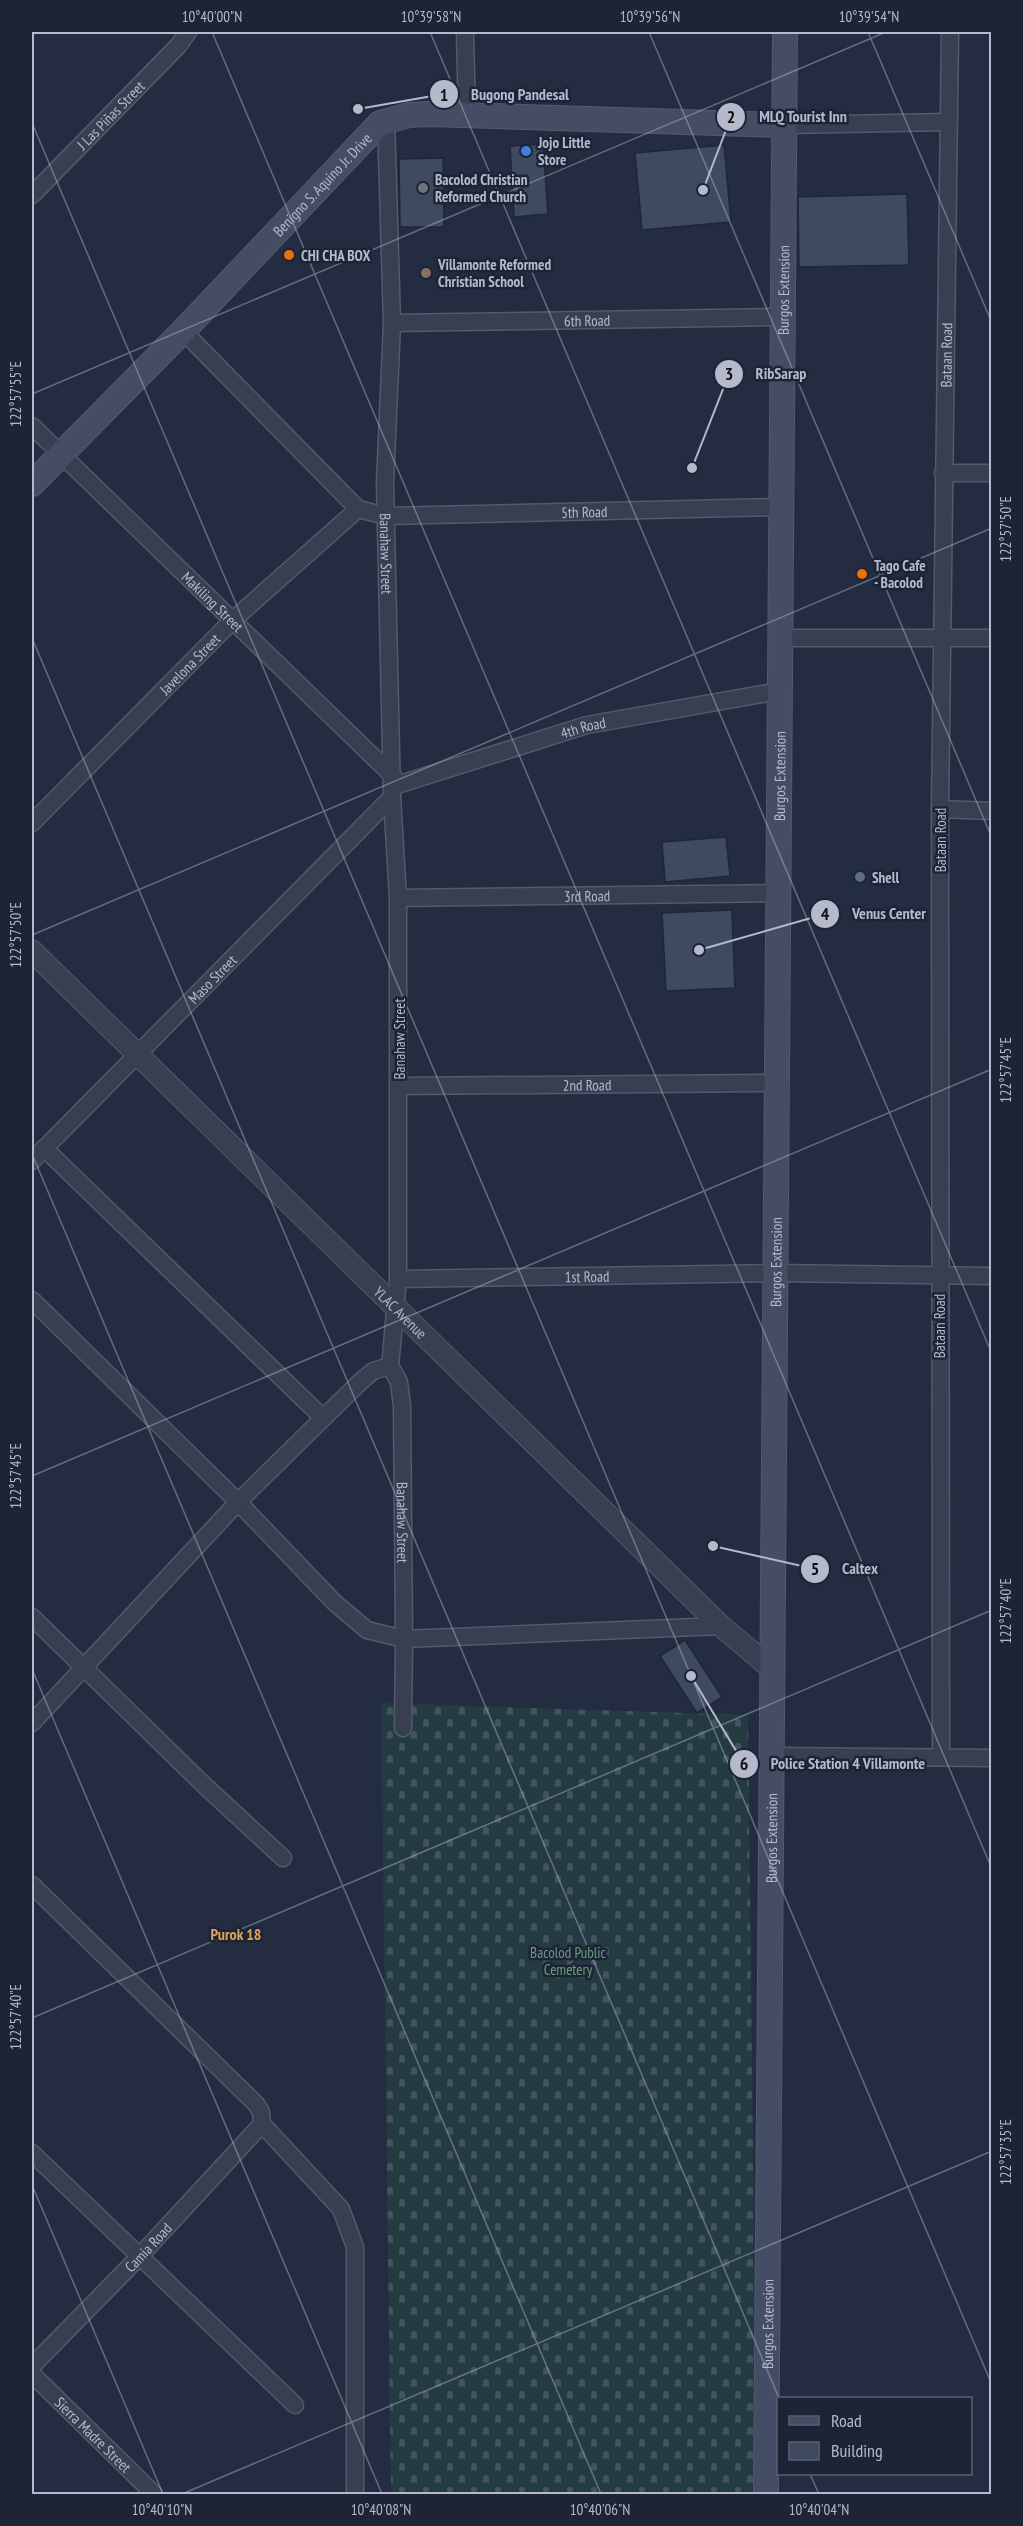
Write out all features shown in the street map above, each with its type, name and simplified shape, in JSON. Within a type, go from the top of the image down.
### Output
[{"type":"main road","name":"Burgos Extension","points":[[766,2494],[784,32]]},
{"type":"main road","name":"Benigno S. Aquino Jr. Drive","points":[[32,484],[183,332],[373,128],[386,120],[429,114],[467,117],[784,125]]},
{"type":"street","name":"J Las Piñas Street","points":[[32,195],[178,46],[188,32]]},
{"type":"street","points":[[465,32],[467,117]]},
{"type":"street","name":"Bataan Road","points":[[941,1757],[940,809],[950,32]]},
{"type":"street","name":"Banahaw Street","points":[[386,120],[392,323],[386,516],[398,898],[399,1086],[397,1312],[390,1365],[399,1382],[402,1406],[403,1728]]},
{"type":"street","points":[[784,125],[949,122]]},
{"type":"street","name":"6th Road","points":[[392,323],[782,317]]},
{"type":"street","points":[[183,332],[358,509],[386,516]]},
{"type":"street","name":"Makiling Street","points":[[32,426],[234,619],[393,786]]},
{"type":"street","points":[[943,473],[992,473]]},
{"type":"street","name":"5th Road","points":[[386,516],[780,507]]},
{"type":"street","name":"Javelona Street","points":[[32,823],[234,619],[358,509]]},
{"type":"street","points":[[780,638],[992,638]]},
{"type":"street","name":"4th Road","points":[[393,786],[586,725],[779,691]]},
{"type":"street","name":"Maso Street","points":[[32,1161],[393,786]]},
{"type":"street","points":[[940,809],[992,811]]},
{"type":"street","name":"3rd Road","points":[[398,898],[776,893]]},
{"type":"street","name":"YLAC Avenue","points":[[32,951],[397,1312],[721,1626],[772,1669]]},
{"type":"street","name":"2nd Road","points":[[399,1086],[775,1083]]},
{"type":"street","points":[[44,1148],[323,1419]]},
{"type":"street","name":"1st Road","points":[[398,1279],[775,1273],[992,1276]]},
{"type":"street","points":[[32,1300],[238,1502],[310,1578],[367,1630],[404,1639],[721,1626]]},
{"type":"street","points":[[32,1723],[238,1502],[373,1371],[390,1365]]},
{"type":"street","points":[[32,1617],[283,1858]]},
{"type":"street","points":[[771,1756],[992,1758]]},
{"type":"street","points":[[32,1885],[256,2104],[261,2112],[262,2124],[341,2209],[355,2247],[356,2494]]},
{"type":"street","name":"Camia Road","points":[[32,2366],[138,2258],[262,2124]]},
{"type":"street","points":[[32,2153],[138,2258],[295,2405]]},
{"type":"street","name":"Sierra Madre Street","points":[[32,2374],[154,2494]]},
{"type":"green space","name":"Bacolod Public Cemetery","points":[[381,1703],[748,1715],[757,2494],[391,2494]]},
{"type":"building","points":[[543,144],[548,214],[514,217],[510,146]]},
{"type":"building","points":[[724,145],[731,222],[642,230],[635,153]]},
{"type":"building","name":"Bacolod Christian Reformed Church","points":[[443,158],[444,227],[400,227],[399,159]]},
{"type":"building","points":[[907,194],[909,265],[799,267],[798,197]]},
{"type":"building","points":[[726,837],[730,876],[665,882],[662,842]]},
{"type":"building","points":[[732,910],[735,988],[666,991],[662,913]]},
{"type":"building","points":[[685,1640],[722,1697],[697,1713],[660,1656]]},
{"type":"place","name":"Bugong Pandesal","points":[[358,109]]},
{"type":"place","name":"Jojo Little Store","points":[[526,151]]},
{"type":"place","name":"Bacolod Christian Reformed Church","points":[[423,188]]},
{"type":"place","name":"MLQ Tourist Inn","points":[[703,190]]},
{"type":"place","name":"CHI CHA BOX","points":[[289,255]]},
{"type":"place","name":"Villamonte Reformed Christian School","points":[[426,273]]},
{"type":"place","name":"RibSarap","points":[[692,468]]},
{"type":"place","name":"Tago Cafe - Bacolod","points":[[862,574]]},
{"type":"place","name":"Shell","points":[[860,877]]},
{"type":"place","name":"Venus Center","points":[[699,950]]},
{"type":"place","name":"Caltex","points":[[713,1546]]},
{"type":"place","name":"Police Station 4 Villamonte","points":[[691,1676]]},
{"type":"district","name":"Purok 18","points":[[236,1934]]}]
